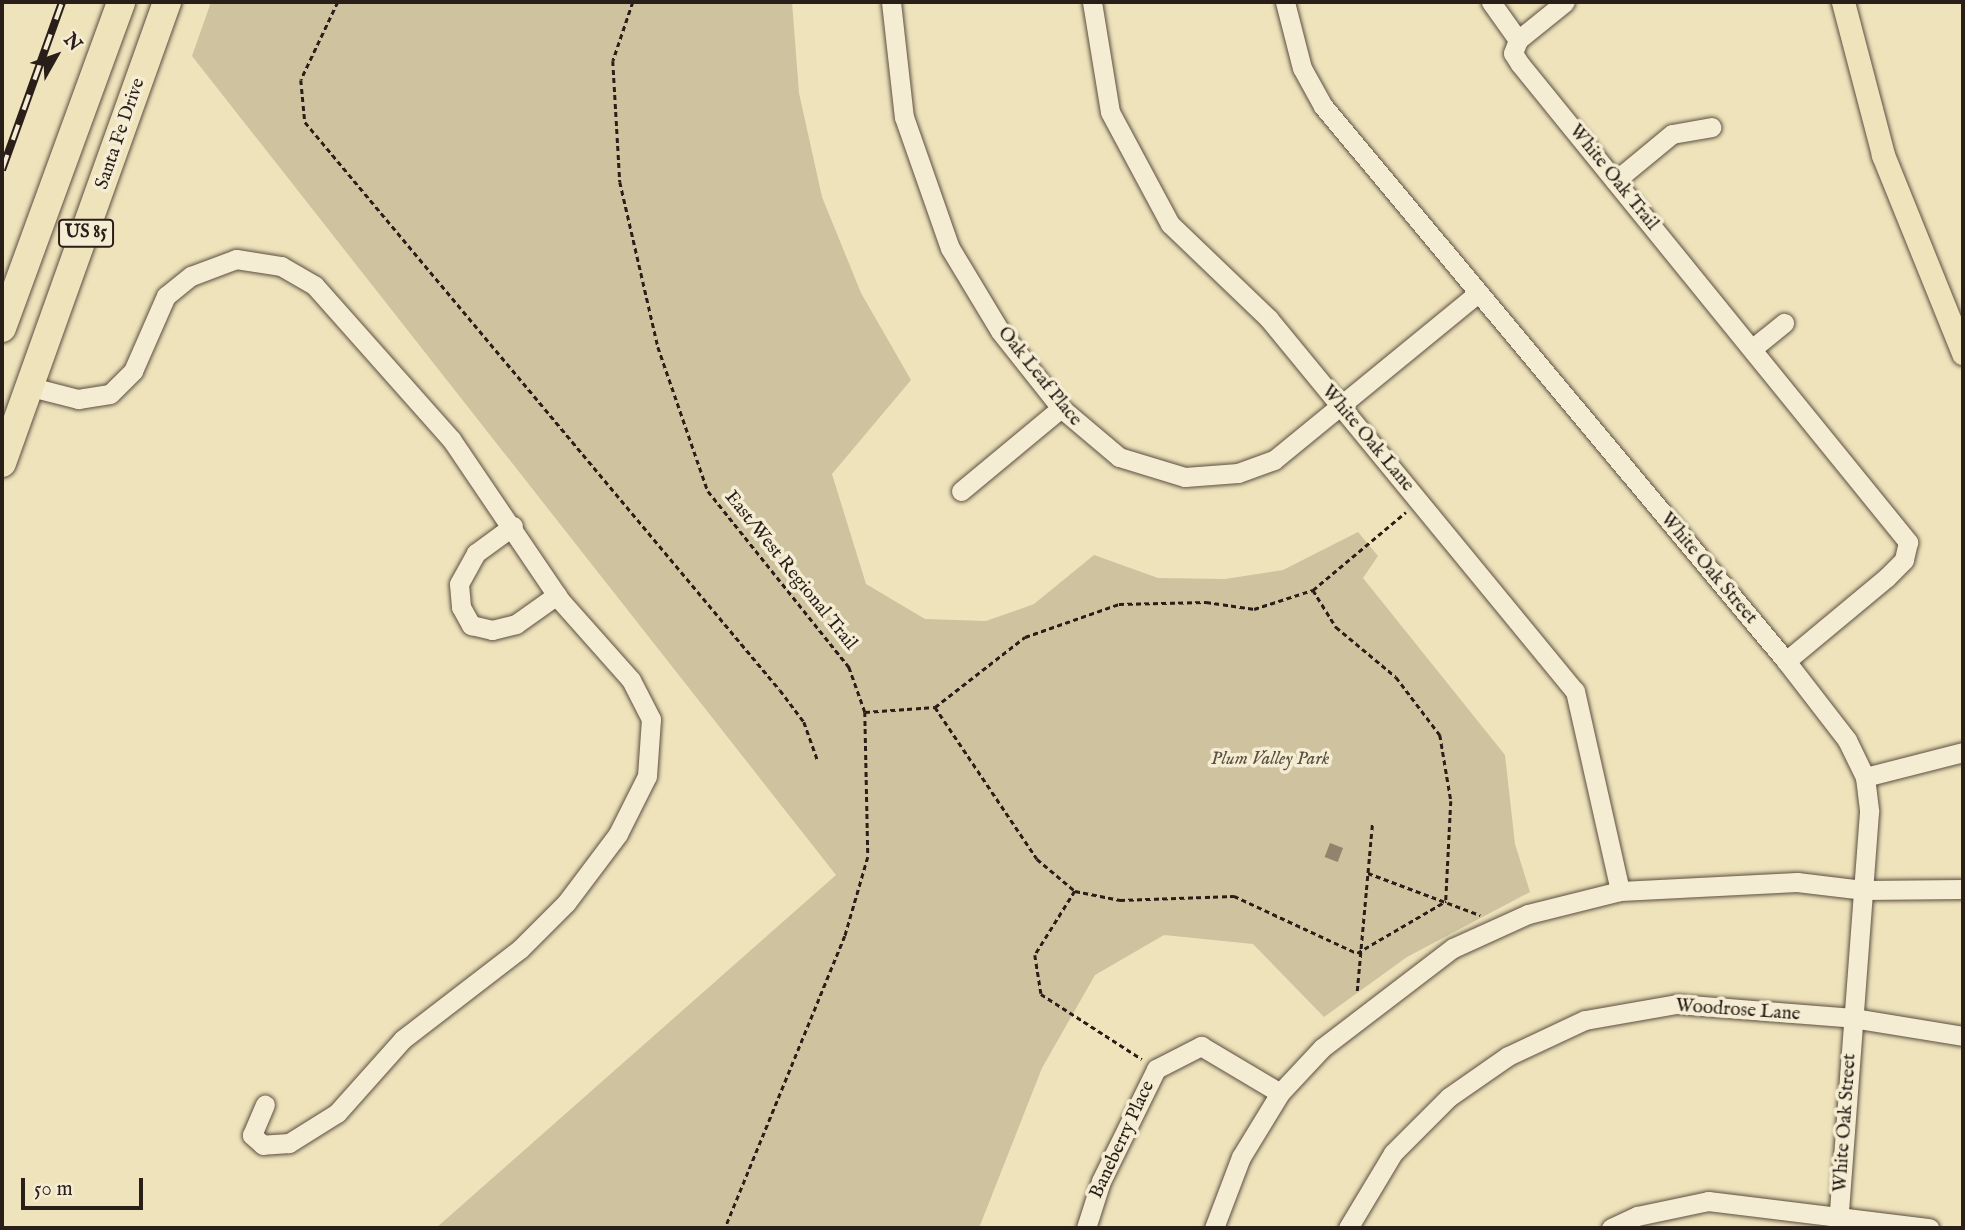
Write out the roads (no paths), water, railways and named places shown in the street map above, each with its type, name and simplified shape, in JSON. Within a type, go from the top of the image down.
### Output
[{"type":"highway","name":"US 85","points":[[2,328],[121,2]]},
{"type":"highway","name":"Santa Fe Drive","points":[[2,463],[167,2]]},
{"type":"main road","points":[[1843,2],[1883,155],[1963,353]]},
{"type":"street","name":"Oak Leaf Place","points":[[891,2],[896,78],[930,203],[974,290],[1061,408],[1119,457],[1185,477],[1238,473],[1274,460],[1478,293]]},
{"type":"street","name":"White Oak Lane","points":[[1092,2],[1110,112],[1151,197],[1190,249],[1269,319],[1575,691],[1620,891]]},
{"type":"street","name":"White Oak Street","points":[[1285,2],[1311,89],[1786,661],[1847,740],[1866,777],[1863,890],[1839,1221]]},
{"type":"street","name":"White Oak Trail","points":[[1492,2],[1518,40],[1513,52],[1520,64],[1908,542],[1904,561],[1786,661]]},
{"type":"street","points":[[1518,40],[1565,2]]},
{"type":"street","points":[[1615,181],[1672,134],[1712,127]]},
{"type":"street","points":[[31,387],[78,399],[110,394],[133,371],[166,296],[191,276],[236,259],[281,266],[315,286],[451,439],[557,594],[631,680],[651,719],[647,776],[618,834],[566,903],[520,949],[403,1039],[337,1113],[289,1143],[263,1144],[252,1135],[265,1105]]},
{"type":"street","points":[[1753,348],[1784,323]]},
{"type":"street","points":[[961,491],[1061,408]]},
{"type":"street","points":[[513,526],[476,553],[459,584],[471,625],[492,630],[516,624],[557,594]]},
{"type":"street","points":[[1866,777],[1963,752]]},
{"type":"street","points":[[1214,1228],[1241,1157],[1280,1093],[1322,1048],[1453,948],[1528,914],[1620,891],[1784,882],[1863,890],[1963,889]]},
{"type":"street","name":"Woodrose Lane","points":[[1348,1228],[1393,1153],[1449,1097],[1508,1056],[1585,1020],[1677,1004],[1853,1018],[1963,1036]]},
{"type":"street","name":"Baneberry Place","points":[[1086,1228],[1101,1181],[1156,1069],[1201,1046],[1280,1093]]},
{"type":"street","points":[[1611,1228],[1708,1201],[1839,1221],[1929,1228]]},
{"type":"railway","points":[[2,170],[62,2]]},
{"type":"park label","name":"Plum Valley Park","points":[[1270,760]]}]
